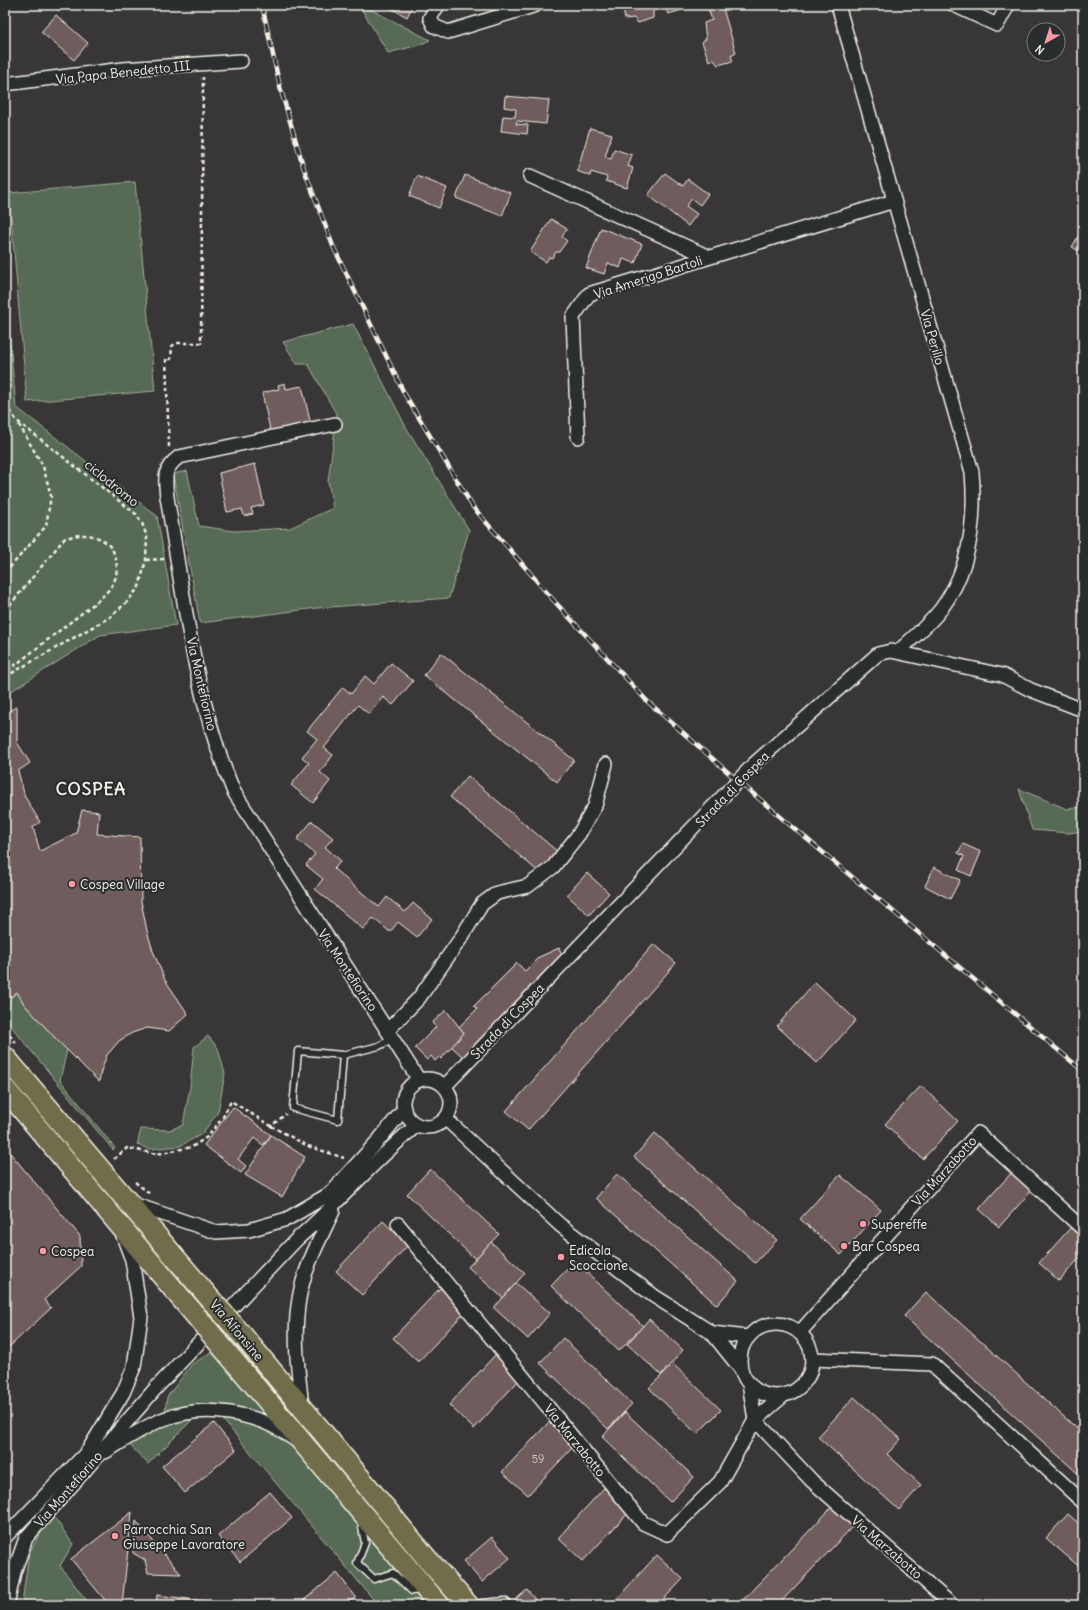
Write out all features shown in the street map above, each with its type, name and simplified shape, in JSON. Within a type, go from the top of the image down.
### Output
[{"type":"main road","name":"Via Alfonsine","points":[[11,1051],[129,1203],[243,1336],[467,1605]]},
{"type":"main road","name":"Via Alfonsine","points":[[5,1089],[439,1605]]},
{"type":"street","points":[[438,5],[430,18],[434,26],[448,32],[536,5]]},
{"type":"street","name":"Via Perillo","points":[[838,5],[972,472],[975,503],[971,536],[962,573],[941,609],[898,652]]},
{"type":"street","points":[[954,5],[997,25],[1008,5]]},
{"type":"street","name":"Via Papa Benedetto III","points":[[5,84],[123,69],[241,61]]},
{"type":"street","name":"Via Amerigo Bartoli","points":[[530,176],[709,257]]},
{"type":"street","name":"Via Amerigo Bartoli","points":[[578,437],[573,317],[589,294],[894,201]]},
{"type":"street","points":[[169,464],[179,457],[335,424]]},
{"type":"street","name":"Via Montefiorino","points":[[169,464],[165,478],[167,497],[190,639],[220,760],[234,792],[246,813],[391,1034],[419,1080]]},
{"type":"street","name":"Strada di Cospea","points":[[445,1086],[754,764],[878,654],[890,651],[898,652],[1002,675],[1031,690],[1083,710]]},
{"type":"street","points":[[391,1034],[419,998],[461,938],[482,904],[497,893],[528,886],[553,867],[579,834],[595,806],[606,764]]},
{"type":"street","points":[[433,1079],[445,1086],[451,1099],[452,1106],[446,1119],[441,1123],[430,1127],[417,1125],[409,1119],[404,1109],[404,1095],[408,1088],[419,1080],[433,1079]]},
{"type":"street","name":"Via Montefiorino","points":[[5,1537],[90,1456],[297,1239],[334,1197],[404,1109]]},
{"type":"street","points":[[446,1119],[560,1225],[654,1296],[712,1333],[740,1368]]},
{"type":"street","name":"Via Montefiorino","points":[[334,1197],[417,1125]]},
{"type":"street","name":"Via Marzabotto","points":[[398,1224],[643,1523],[667,1534],[720,1482],[755,1420],[784,1395],[796,1390],[805,1382],[811,1371],[812,1359],[811,1349],[807,1340],[800,1332],[978,1133],[1083,1228]]},
{"type":"street","points":[[129,1203],[216,1232],[249,1230],[287,1219],[334,1197]]},
{"type":"street","points":[[302,1408],[297,1363],[299,1299],[312,1253],[334,1197]]},
{"type":"street","points":[[90,1456],[123,1392],[134,1367],[141,1317],[132,1260],[118,1223]]},
{"type":"street","points":[[784,1395],[773,1396],[762,1393],[749,1383],[744,1378],[740,1368],[739,1357],[742,1346],[747,1337],[756,1329],[766,1324],[778,1323],[790,1326],[800,1332]]},
{"type":"street","points":[[712,1333],[747,1337]]},
{"type":"street","points":[[812,1359],[932,1364],[1083,1502]]},
{"type":"street","points":[[749,1383],[755,1420]]},
{"type":"street","points":[[90,1456],[162,1420],[186,1414],[228,1412],[253,1418],[288,1435],[313,1454]]},
{"type":"street","name":"Via Marzabotto","points":[[755,1420],[812,1481],[952,1605]]},
{"type":"street","name":"Via Montefiorino","points":[[7,1605],[14,1572],[26,1538],[90,1456]]},
{"type":"lane","points":[[342,1055],[338,1120],[293,1108],[298,1052],[342,1055],[379,1046],[391,1034]]},
{"type":"lane","points":[[358,1507],[365,1542],[357,1563],[374,1579],[393,1573],[412,1591],[426,1589]]},
{"type":"lane","points":[[467,1605],[505,1601],[509,1605]]},
{"type":"path","points":[[169,464],[166,358],[171,359],[172,346],[177,343],[201,343],[203,64]]},
{"type":"path","name":"ciclodromo","points":[[5,405],[17,421],[136,514],[142,523],[147,537],[146,560],[139,587],[127,602],[110,617],[5,677]]},
{"type":"path","points":[[5,573],[46,526],[51,496],[43,466],[17,421]]},
{"type":"path","points":[[5,611],[64,539],[73,535],[97,536],[106,542],[114,552],[116,577],[109,590],[100,599],[5,673]]},
{"type":"path","points":[[5,1030],[11,1051]]},
{"type":"path","points":[[114,1158],[127,1148],[157,1154],[192,1147],[207,1137],[223,1117],[231,1102],[308,1146],[344,1158]]},
{"type":"path","points":[[271,1126],[293,1108]]},
{"type":"path","points":[[109,1152],[119,1164]]},
{"type":"path","points":[[338,1164],[349,1153]]},
{"type":"path","points":[[134,1180],[143,1190],[156,1198]]},
{"type":"green space","points":[[359,5],[366,5],[366,7],[430,40],[419,45],[388,53]]},
{"type":"green space","points":[[135,182],[155,391],[27,402],[9,193]]},
{"type":"green space","points":[[5,288],[16,407],[157,516],[176,625],[100,635],[5,695]]},
{"type":"green space","points":[[353,324],[406,427],[469,530],[449,598],[317,608],[200,623],[173,474],[187,471],[199,526],[234,531],[290,528],[333,508],[328,481],[337,415],[308,364],[297,364],[283,342]]},
{"type":"green space","points":[[1019,789],[1067,809],[1083,807],[1083,831],[1069,833],[1032,830]]},
{"type":"green space","points":[[17,992],[24,1004],[67,1050],[60,1080],[115,1148],[113,1150],[5,1019],[11,997]]},
{"type":"green space","points":[[208,1036],[218,1048],[225,1074],[218,1112],[202,1134],[180,1146],[150,1149],[137,1145],[141,1129],[169,1130],[183,1125],[190,1087],[194,1047]]},
{"type":"green space","points":[[213,1351],[431,1605],[378,1605],[209,1403],[148,1464],[121,1436],[134,1427],[165,1411],[167,1397],[192,1364]]},
{"type":"green space","points":[[52,1514],[73,1544],[60,1566],[90,1605],[23,1605],[29,1553]]},
{"type":"building","points":[[58,5],[82,5],[82,6],[59,10]]},
{"type":"building","points":[[385,5],[413,5],[407,17]]},
{"type":"building","points":[[622,5],[661,5],[662,8],[653,11],[653,18],[638,23],[634,18],[625,19]]},
{"type":"building","points":[[664,5],[697,5],[697,6],[668,14]]},
{"type":"building","points":[[722,5],[736,53],[731,56],[733,61],[718,65],[714,60],[709,61],[702,42],[706,39],[704,23],[712,20],[708,8]]},
{"type":"building","points":[[56,15],[88,43],[74,60],[41,32]]},
{"type":"building","points":[[505,96],[549,100],[546,124],[517,121],[516,124],[528,125],[527,134],[501,131],[503,116],[515,117],[516,109],[504,107]]},
{"type":"building","points":[[590,128],[612,134],[605,157],[611,159],[614,149],[632,155],[628,166],[633,168],[627,188],[606,181],[607,177],[591,172],[590,176],[577,171]]},
{"type":"building","points":[[665,173],[683,186],[688,179],[708,194],[700,205],[692,199],[686,206],[697,214],[688,226],[648,195]]},
{"type":"building","points":[[465,175],[511,193],[502,216],[456,198]]},
{"type":"building","points":[[417,176],[447,188],[439,208],[409,196]]},
{"type":"building","points":[[551,219],[567,229],[562,237],[567,241],[559,252],[556,252],[552,258],[549,257],[546,262],[530,252]]},
{"type":"building","points":[[601,228],[642,244],[635,263],[623,259],[620,268],[608,263],[604,274],[586,268]]},
{"type":"building","points":[[1083,228],[1083,253],[1072,247]]},
{"type":"building","points":[[285,383],[286,389],[302,386],[311,425],[271,434],[262,393],[279,389],[278,385]]},
{"type":"building","points":[[255,464],[264,505],[251,508],[253,514],[244,516],[242,509],[227,512],[219,473]]},
{"type":"building","points":[[441,653],[574,760],[557,782],[424,675]]},
{"type":"building","points":[[391,663],[413,681],[393,705],[383,697],[369,714],[358,705],[324,748],[333,755],[320,772],[330,781],[313,803],[291,785],[309,763],[302,757],[317,739],[307,731],[343,687],[351,694],[365,676],[374,684]]},
{"type":"building","name":"Cospea Village","points":[[17,706],[17,742],[30,763],[18,771],[25,797],[40,822],[33,827],[40,851],[76,833],[82,810],[99,812],[97,834],[140,837],[141,901],[147,931],[153,951],[165,980],[188,1014],[169,1031],[147,1028],[132,1033],[119,1041],[107,1055],[101,1071],[99,1082],[24,1004],[17,992],[11,997],[5,988],[5,714]]},
{"type":"building","points":[[468,776],[558,852],[540,873],[450,797]]},
{"type":"building","points":[[312,821],[333,838],[325,847],[341,861],[334,869],[379,907],[387,897],[405,912],[413,903],[432,919],[417,937],[398,922],[390,932],[373,918],[363,929],[315,889],[323,879],[306,865],[315,854],[297,839]]},
{"type":"building","points":[[963,844],[981,852],[971,876],[958,870],[964,856],[958,853]]},
{"type":"building","points":[[934,867],[960,880],[950,899],[925,886]]},
{"type":"building","points":[[587,873],[609,893],[589,915],[567,895]]},
{"type":"building","points":[[654,944],[676,963],[528,1130],[506,1111]]},
{"type":"building","points":[[559,948],[563,957],[463,1057],[451,1046],[464,1033],[459,1027],[477,1009],[474,1006],[517,963],[525,971],[539,957]]},
{"type":"building","points":[[815,982],[856,1020],[817,1063],[777,1026]]},
{"type":"building","points":[[446,1010],[464,1033],[441,1059],[439,1057],[435,1061],[431,1056],[427,1060],[415,1048],[436,1027],[432,1023]]},
{"type":"building","points":[[921,1086],[958,1121],[923,1159],[885,1124]]},
{"type":"building","points":[[233,1107],[271,1135],[263,1145],[254,1138],[238,1159],[246,1166],[241,1173],[204,1145]]},
{"type":"building","points":[[655,1133],[777,1240],[755,1263],[634,1157]]},
{"type":"building","points":[[271,1135],[305,1157],[282,1197],[245,1175]]},
{"type":"building","name":"Cospea","points":[[5,1147],[80,1236],[81,1266],[44,1300],[51,1308],[8,1348],[5,1345]]},
{"type":"building","points":[[430,1169],[499,1234],[475,1259],[407,1194]]},
{"type":"building","points":[[1013,1171],[1033,1189],[999,1227],[979,1209]]},
{"type":"building","points":[[617,1174],[738,1281],[717,1305],[596,1198]]},
{"type":"building","points":[[840,1175],[881,1210],[841,1255],[800,1219]]},
{"type":"building","points":[[383,1221],[408,1245],[362,1295],[336,1271]]},
{"type":"building","points":[[1073,1225],[1083,1235],[1083,1254],[1059,1281],[1039,1263]]},
{"type":"building","points":[[491,1242],[525,1273],[503,1298],[468,1267]]},
{"type":"building","points":[[575,1261],[643,1326],[619,1351],[551,1286]]},
{"type":"building","points":[[516,1283],[550,1313],[528,1339],[494,1308]]},
{"type":"building","points":[[440,1288],[465,1312],[418,1362],[393,1338]]},
{"type":"building","points":[[926,1292],[1083,1434],[1083,1478],[904,1316]]},
{"type":"building","points":[[649,1319],[683,1350],[661,1375],[627,1344]]},
{"type":"building","points":[[563,1338],[632,1404],[608,1429],[540,1363]]},
{"type":"building","points":[[495,1355],[520,1379],[474,1429],[449,1405]]},
{"type":"building","points":[[673,1364],[721,1410],[697,1434],[649,1388]]},
{"type":"building","points":[[854,1397],[901,1439],[887,1454],[921,1485],[899,1510],[818,1437]]},
{"type":"building","points":[[625,1412],[694,1477],[670,1502],[602,1437]]},
{"type":"building","points":[[549,1422],[574,1446],[528,1495],[502,1472]]},
{"type":"building","points":[[214,1423],[236,1450],[185,1493],[162,1466]]},
{"type":"building","points":[[604,1488],[629,1512],[583,1561],[558,1538]]},
{"type":"building","points":[[270,1492],[292,1518],[240,1562],[218,1536]]},
{"type":"building","points":[[833,1506],[853,1526],[778,1605],[738,1605]]},
{"type":"building","name":"Parrocchia San Giuseppe Lavoratore","points":[[132,1512],[122,1605],[109,1605],[71,1559]]},
{"type":"building","points":[[1068,1514],[1083,1527],[1083,1570],[1046,1538]]},
{"type":"building","points":[[136,1521],[181,1574],[148,1573],[145,1560],[133,1553]]},
{"type":"building","points":[[492,1537],[510,1558],[482,1582],[464,1561]]},
{"type":"building","points":[[657,1555],[683,1579],[658,1605],[611,1605]]},
{"type":"building","points":[[337,1573],[356,1597],[346,1605],[298,1605]]},
{"type":"building","points":[[1083,1575],[1083,1585],[1078,1581]]},
{"type":"building","points":[[527,1590],[540,1605],[509,1605]]},
{"type":"building","points":[[157,1595],[204,1601],[203,1605],[156,1605]]},
{"type":"railway","points":[[262,5],[280,87],[304,169],[333,246],[404,393],[473,507],[555,602],[647,701],[738,781],[1083,1071]]},
{"type":"place","name":"Cospea Village","points":[[72,884]]},
{"type":"place","name":"Supereffe","points":[[863,1224]]},
{"type":"place","name":"Bar Cospea","points":[[844,1246]]},
{"type":"place","name":"Cospea","points":[[43,1251]]},
{"type":"place","name":"Edicola Scoccione","points":[[561,1257]]},
{"type":"place","name":"Parrocchia San Giuseppe Lavoratore","points":[[115,1536]]},
{"type":"district","name":"COSPEA","points":[[91,789]]}]
